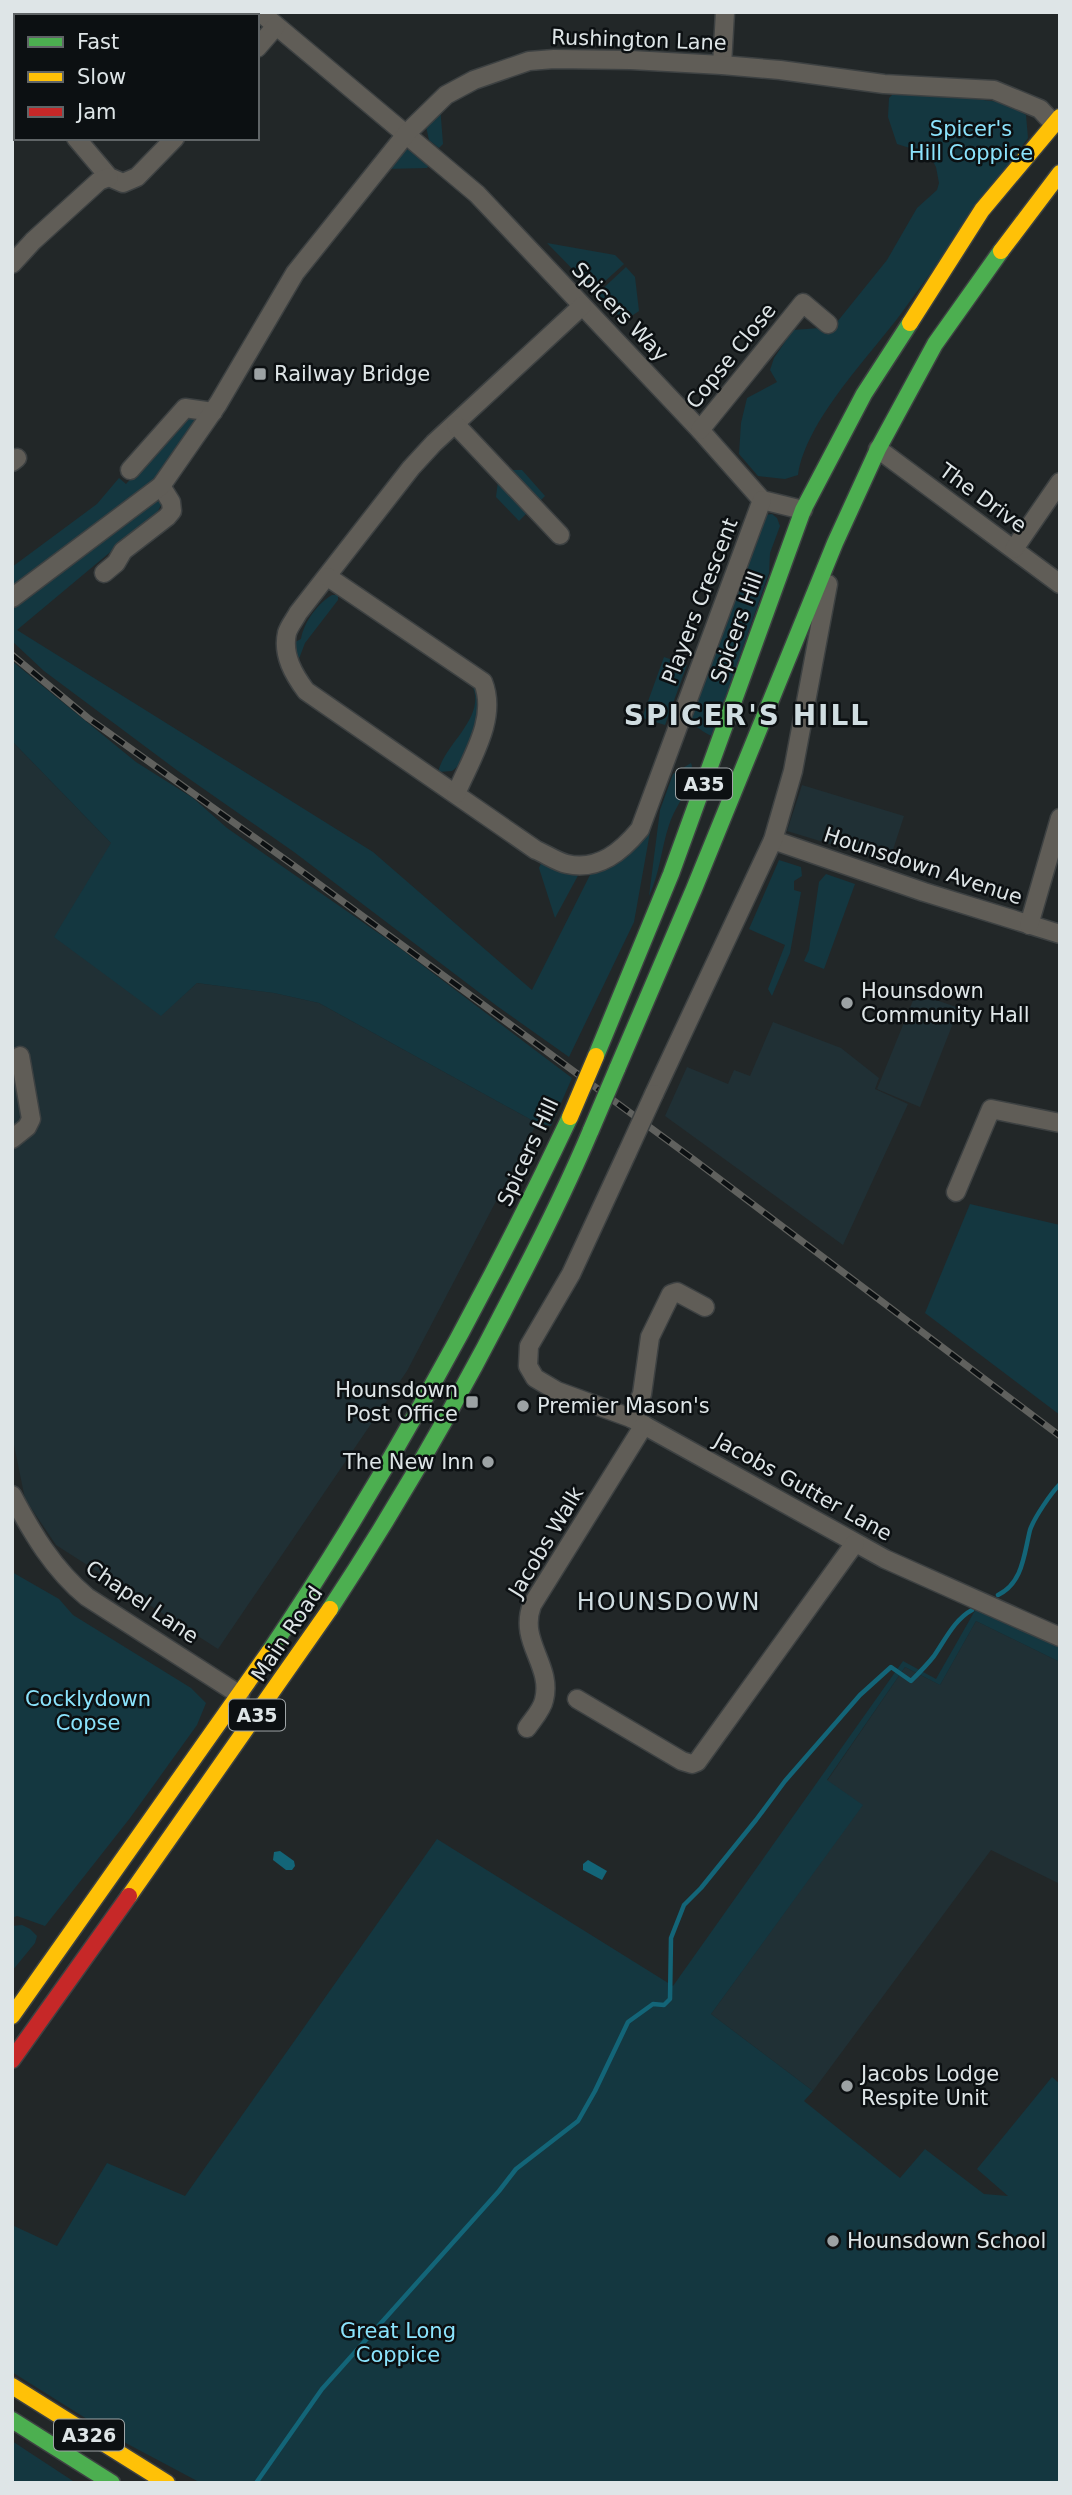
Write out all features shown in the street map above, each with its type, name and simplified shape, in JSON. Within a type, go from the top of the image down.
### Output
[{"type":"main road","name":"Spicers Hill","points":[[457,1344],[487,1289],[570,1117],[596,1056],[671,874],[803,510],[864,394],[982,210],[1057,121]]},
{"type":"main road","name":"A35","points":[[835,543],[878,449],[935,344],[1013,233],[1060,173]]},
{"type":"main road","name":"Main Road","points":[[12,2060],[269,1697],[367,1553],[481,1357],[561,1197],[591,1130],[694,888],[835,543]]},
{"type":"main road","name":"Main Road","points":[[12,2015],[240,1695],[352,1525],[457,1344]]},
{"type":"main road","points":[[12,1991],[40,1959],[60,1947]]},
{"type":"main road","name":"A326","points":[[12,2386],[167,2483]]},
{"type":"main road","name":"A326","points":[[12,2420],[111,2483]]},
{"type":"street","name":"Spicers Way","points":[[260,12],[275,19],[477,194],[700,430],[762,500]]},
{"type":"street","points":[[722,65],[725,12]]},
{"type":"street","points":[[259,45],[275,19]]},
{"type":"street","name":"Rushington Lane","points":[[12,598],[161,486],[213,412],[295,273],[407,134],[430,109],[453,91],[499,69],[529,61],[615,59],[780,70],[884,84],[993,90],[1040,109],[1057,121]]},
{"type":"street","points":[[78,140],[118,184]]},
{"type":"street","points":[[12,264],[33,241],[99,181],[118,184],[137,177],[172,140]]},
{"type":"street","name":"Copse Close","points":[[700,430],[803,303],[828,324]]},
{"type":"street","name":"Players Crescent","points":[[582,306],[434,443],[411,468],[298,613],[287,633],[287,654],[293,673],[306,691],[536,850],[566,864],[584,865],[604,861],[623,849],[640,829],[762,500]]},
{"type":"street","points":[[131,470],[185,408],[213,412]]},
{"type":"street","points":[[456,425],[560,535]]},
{"type":"street","name":"The Drive","points":[[878,449],[1060,584]]},
{"type":"street","points":[[1014,549],[1060,482]]},
{"type":"street","points":[[104,573],[116,564],[123,551],[172,511],[171,502],[161,486]]},
{"type":"street","points":[[762,500],[803,510]]},
{"type":"street","points":[[773,840],[793,771],[835,543]]},
{"type":"street","points":[[328,577],[483,682],[488,707],[476,747],[456,794]]},
{"type":"street","points":[[1029,925],[1060,818]]},
{"type":"street","name":"Hounsdown Avenue","points":[[773,840],[1060,934]]},
{"type":"street","name":"Jacobs Gutter Lane","points":[[773,840],[571,1274],[529,1346],[527,1359],[530,1371],[542,1384],[557,1391],[638,1421],[855,1543],[1060,1637]]},
{"type":"street","points":[[12,1139],[27,1127],[31,1119],[20,1056]]},
{"type":"street","points":[[956,1192],[991,1109],[1060,1123]]},
{"type":"street","name":"Jacobs Walk","points":[[527,1728],[542,1705],[545,1690],[542,1668],[529,1635],[529,1613],[638,1421],[650,1337],[671,1294],[677,1292],[705,1307]]},
{"type":"street","name":"Chapel Lane","points":[[12,1495],[22,1531],[70,1583],[87,1597],[240,1695]]},
{"type":"street","points":[[577,1699],[682,1761],[692,1764],[697,1762],[855,1543]]},
{"type":"shaded area","points":[[12,741],[111,843],[161,1015],[197,983],[274,993],[319,1003],[537,1123],[407,1371],[218,1649],[56,1545],[25,1499],[12,1435]]},
{"type":"shaded area","points":[[802,785],[904,816],[889,862],[787,831]]},
{"type":"shaded area","points":[[916,993],[959,1008],[920,1107],[877,1089]]},
{"type":"shaded area","points":[[773,1022],[841,1048],[879,1078],[875,1089],[908,1104],[843,1245],[665,1116],[687,1067],[728,1084],[734,1070],[750,1076]]},
{"type":"shaded area","points":[[976,1621],[1060,1662],[1060,1884],[991,1850],[813,2091],[711,2014],[862,1805],[827,1781],[905,1667],[940,1685]]},
{"type":"green space","name":"Spicer's Hill Coppice","points":[[895,92],[1007,103],[1026,115],[1028,138],[900,315],[825,412],[803,454],[798,475],[785,479],[758,476],[739,454],[741,423],[747,398],[777,382],[770,370],[774,358],[793,330],[833,327],[887,260],[917,208],[937,190],[939,183],[936,167],[929,154],[897,144],[888,117],[889,98]]},
{"type":"green space","points":[[440,105],[443,144],[439,148],[429,140],[425,122]]},
{"type":"green space","points":[[402,150],[411,150],[432,162],[427,168],[384,169]]},
{"type":"green space","points":[[547,243],[615,255],[624,264],[594,291]]},
{"type":"green space","points":[[626,267],[635,277],[639,311],[624,321],[597,294]]},
{"type":"green space","points":[[189,416],[199,416],[156,479],[12,588],[12,567],[97,504],[119,478],[126,484]]},
{"type":"green space","points":[[509,470],[522,470],[545,496],[538,503]]},
{"type":"green space","points":[[498,481],[528,512],[519,521],[496,497]]},
{"type":"green space","points":[[156,498],[162,503],[157,513],[17,630],[373,852],[532,990],[590,875],[633,849],[652,821],[634,922],[569,1057],[497,1006],[294,852],[178,771],[44,671],[12,641],[12,605]]},
{"type":"green space","points":[[772,514],[780,526],[770,553],[769,573],[712,736],[694,725],[686,724],[764,515]]},
{"type":"green space","points":[[332,595],[338,595],[338,600],[305,643],[297,664],[295,642],[301,639],[316,608]]},
{"type":"green space","points":[[664,657],[687,665],[665,725],[642,718]]},
{"type":"green space","points":[[12,661],[136,762],[193,798],[227,828],[397,946],[572,1078],[551,1126],[537,1123],[319,1003],[274,993],[197,983],[161,1016],[54,937],[111,843],[12,741]]},
{"type":"green space","points":[[471,683],[481,693],[483,706],[463,762],[452,771],[438,772],[442,761],[470,718],[475,695]]},
{"type":"green space","points":[[691,763],[690,779],[669,825],[656,879],[649,896],[660,810],[673,774]]},
{"type":"green space","points":[[779,860],[801,867],[802,876],[794,881],[794,890],[801,892],[790,953],[772,996],[768,989],[785,945],[749,929]]},
{"type":"green space","points":[[542,861],[581,870],[555,918],[539,868]]},
{"type":"green space","points":[[826,874],[855,884],[824,969],[804,961],[809,950],[819,882]]},
{"type":"green space","points":[[970,1204],[1060,1225],[1060,1415],[925,1313]]},
{"type":"green space","name":"Cocklydown Copse","points":[[12,1572],[59,1599],[73,1615],[191,1688],[206,1703],[197,1725],[130,1818],[45,1926],[17,1916],[12,1918]]},
{"type":"green space","name":"Great Long Coppice","points":[[977,1607],[1060,1645],[1060,1662],[976,1621],[940,1685],[905,1667],[827,1780],[863,1805],[711,2014],[813,2091],[804,2101],[900,2178],[925,2149],[984,2194],[1008,2196],[977,2169],[1052,2077],[1060,2084],[1060,2483],[201,2483],[122,2441],[12,2372],[12,2225],[57,2246],[107,2163],[185,2196],[437,1839],[673,1986],[903,1661],[936,1679]]},
{"type":"green space","points":[[22,1925],[37,1936],[35,1943],[12,1971],[12,1926]]},
{"type":"green space","points":[[12,2441],[76,2483],[12,2483]]},
{"type":"water","points":[[280,1851],[294,1861],[292,1870],[286,1870],[273,1860],[274,1852]]},
{"type":"water","points":[[588,1860],[607,1871],[602,1880],[583,1870],[583,1864]]},
{"type":"waterway","points":[[998,1595],[1006,1590],[1018,1575],[1032,1525],[1060,1484]]},
{"type":"waterway","points":[[256,2483],[322,2389],[516,2169],[578,2121],[628,2022],[653,2004],[664,2005],[670,1999],[671,1938],[684,1905],[701,1888],[785,1781],[860,1695],[891,1667],[911,1681],[934,1656],[955,1624],[972,1610]]},
{"type":"railway","points":[[12,655],[88,718],[693,1159],[1060,1436]]},
{"type":"traffic: fast","points":[[617,1069],[694,889],[835,543],[878,449],[935,344],[1001,251]]},
{"type":"traffic: fast","points":[[596,1056],[671,874],[803,510],[864,394],[910,323]]},
{"type":"traffic: fast","points":[[591,1130],[617,1069]]},
{"type":"traffic: fast","points":[[269,1652],[392,1457],[430,1390],[502,1255],[570,1117]]},
{"type":"traffic: fast","points":[[330,1609],[405,1490],[474,1367],[547,1226],[591,1130]]},
{"type":"traffic: fast","points":[[12,2420],[112,2483]]},
{"type":"traffic: slow","points":[[910,323],[982,210],[1060,117]]},
{"type":"traffic: slow","points":[[1001,251],[1060,173]]},
{"type":"traffic: slow","points":[[570,1117],[596,1056]]},
{"type":"traffic: slow","points":[[129,1896],[330,1609]]},
{"type":"traffic: slow","points":[[12,2016],[269,1652]]},
{"type":"traffic: slow","points":[[12,2386],[167,2483]]},
{"type":"traffic: jam","points":[[12,2060],[129,1896]]},
{"type":"place","name":"Railway Bridge","points":[[260,374]]},
{"type":"place","name":"Hounsdown Community Hall","points":[[847,1003]]},
{"type":"place","name":"Hounsdown Post Office","points":[[472,1402]]},
{"type":"place","name":"Premier Mason's","points":[[523,1406]]},
{"type":"place","name":"The New Inn","points":[[488,1462]]},
{"type":"place","name":"Jacobs Lodge Respite Unit","points":[[847,2086]]},
{"type":"place","name":"Hounsdown School","points":[[833,2241]]},
{"type":"district","name":"SPICER'S HILL","points":[[747,715]]},
{"type":"district","name":"HOUNSDOWN","points":[[669,1602]]}]
